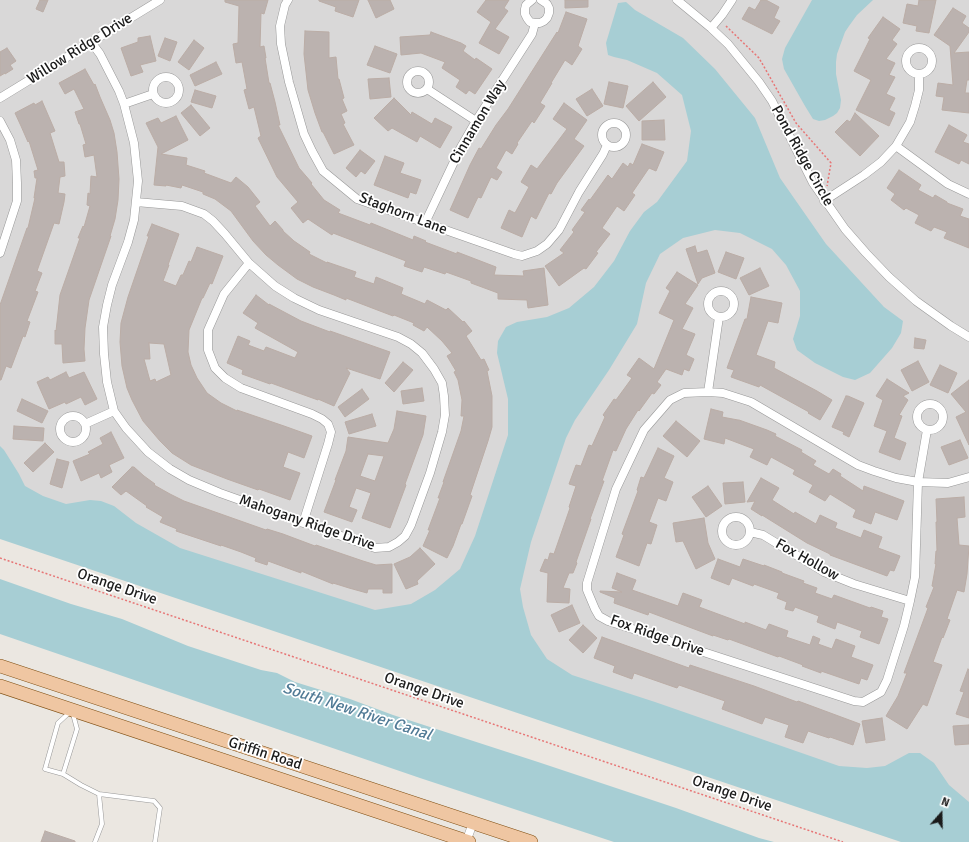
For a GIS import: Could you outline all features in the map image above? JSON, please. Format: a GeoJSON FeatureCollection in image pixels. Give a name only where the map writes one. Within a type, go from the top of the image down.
{"type":"FeatureCollection","features":[{"type":"Feature","properties":{"kind":"main road","name":"Griffin Road"},"geometry":{"type":"LineString","coordinates":[[0,666],[531,842]]}},
{"type":"Feature","properties":{"kind":"main road","name":"Griffin Road"},"geometry":{"type":"LineString","coordinates":[[0,686],[467,842]]}},
{"type":"Feature","properties":{"kind":"main road"},"geometry":{"type":"LineString","coordinates":[[72,710],[78,692]]}},
{"type":"Feature","properties":{"kind":"main road"},"geometry":{"type":"LineString","coordinates":[[236,765],[242,747]]}},
{"type":"Feature","properties":{"kind":"street","name":"Willow Ridge Drive"},"geometry":{"type":"LineString","coordinates":[[0,98],[160,0]]}},
{"type":"Feature","properties":{"kind":"street","name":"Staghorn Lane"},"geometry":{"type":"LineString","coordinates":[[288,0],[285,5],[280,26],[281,44],[289,82],[304,134],[323,171],[357,199],[522,256],[537,251],[547,244],[559,230],[579,192],[604,154],[607,145]]}},
{"type":"Feature","properties":{"kind":"street"},"geometry":{"type":"LineString","coordinates":[[532,0],[526,5],[525,14],[530,22],[535,23]]}},
{"type":"Feature","properties":{"kind":"street","name":"Cinnamon Way"},"geometry":{"type":"LineString","coordinates":[[425,223],[461,147],[476,121],[532,34],[535,23],[540,23],[547,18],[549,8],[547,4],[541,0]]}},
{"type":"Feature","properties":{"kind":"street","name":"Pond Ridge Circle"},"geometry":{"type":"LineString","coordinates":[[676,0],[711,28],[728,44],[759,82],[772,101],[786,127],[813,183],[824,201],[845,229],[889,277],[916,301],[969,337]]}},
{"type":"Feature","properties":{"kind":"street"},"geometry":{"type":"LineString","coordinates":[[711,28],[732,0]]}},
{"type":"Feature","properties":{"kind":"street","name":"Mahogany Ridge Drive"},"geometry":{"type":"LineString","coordinates":[[91,42],[100,54],[124,104],[134,143],[138,181],[134,220],[106,305],[103,327],[106,382],[114,411],[126,428],[148,452],[170,469],[189,480],[220,493],[376,548],[389,547],[398,542],[405,536],[411,525],[430,473],[442,432],[445,415],[442,383],[422,353],[398,337],[319,310],[294,298],[275,286],[249,264],[225,234],[204,214],[182,206],[136,202]]}},
{"type":"Feature","properties":{"kind":"street"},"geometry":{"type":"LineString","coordinates":[[824,201],[864,175],[881,162],[896,146],[910,122],[919,90],[919,74]]}},
{"type":"Feature","properties":{"kind":"street"},"geometry":{"type":"LineString","coordinates":[[427,89],[476,121]]}},
{"type":"Feature","properties":{"kind":"street"},"geometry":{"type":"LineString","coordinates":[[124,104],[153,94]]}},
{"type":"Feature","properties":{"kind":"street"},"geometry":{"type":"LineString","coordinates":[[0,121],[10,140],[16,160],[17,183],[17,201],[0,253]]}},
{"type":"Feature","properties":{"kind":"street"},"geometry":{"type":"LineString","coordinates":[[896,146],[948,184],[969,194]]}},
{"type":"Feature","properties":{"kind":"street"},"geometry":{"type":"LineString","coordinates":[[249,264],[224,294],[221,300],[208,330],[208,350],[215,368],[225,378],[241,388],[322,418],[328,424],[331,432],[328,444],[303,523]]}},
{"type":"Feature","properties":{"kind":"street"},"geometry":{"type":"LineString","coordinates":[[708,392],[719,316]]}},
{"type":"Feature","properties":{"kind":"street","name":"Fox Ridge Drive"},"geometry":{"type":"LineString","coordinates":[[918,482],[915,577],[904,626],[887,680],[881,692],[863,702],[854,702],[608,621],[599,616],[587,590],[587,583],[616,489],[630,457],[644,430],[670,400],[684,394],[708,392],[723,393],[752,402],[858,465],[896,478],[918,482],[948,483],[969,477]]}},
{"type":"Feature","properties":{"kind":"street"},"geometry":{"type":"LineString","coordinates":[[85,424],[114,411]]}},
{"type":"Feature","properties":{"kind":"street"},"geometry":{"type":"LineString","coordinates":[[918,482],[927,430]]}},
{"type":"Feature","properties":{"kind":"street","name":"Fox Hollow"},"geometry":{"type":"LineString","coordinates":[[750,532],[763,535],[824,572],[854,584],[910,601]]}},
{"type":"Feature","properties":{"kind":"street"},"geometry":{"type":"LineString","coordinates":[[467,842],[473,823]]}},
{"type":"Feature","properties":{"kind":"lane"},"geometry":{"type":"LineString","coordinates":[[63,774],[77,729],[72,710],[58,723],[45,769],[63,774],[99,794],[154,801],[160,808],[155,842]]}},
{"type":"Feature","properties":{"kind":"lane"},"geometry":{"type":"LineString","coordinates":[[95,842],[102,824],[99,794]]}},
{"type":"Feature","properties":{"kind":"path"},"geometry":{"type":"LineString","coordinates":[[726,26],[759,58],[796,123],[831,163],[827,186]]}},
{"type":"Feature","properties":{"kind":"path","name":"Orange Drive"},"geometry":{"type":"LineString","coordinates":[[0,558],[842,842]]}},
{"type":"Feature","properties":{"kind":"shaded area"},"geometry":{"type":"Polygon","coordinates":[[[0,0],[969,0],[969,831],[0,496],[0,0]]]}},
{"type":"Feature","properties":{"kind":"water"},"geometry":{"type":"Polygon","coordinates":[[[812,0],[873,0],[857,15],[845,32],[837,54],[836,74],[841,100],[840,108],[833,116],[819,121],[813,119],[805,106],[784,69],[782,59],[785,48],[812,0]]]}},
{"type":"Feature","properties":{"kind":"water"},"geometry":{"type":"Polygon","coordinates":[[[626,2],[635,10],[683,38],[715,69],[755,118],[780,178],[826,244],[884,307],[903,321],[901,333],[892,348],[870,373],[855,380],[843,377],[815,363],[797,350],[793,339],[800,316],[800,291],[786,265],[772,249],[740,233],[715,230],[683,238],[660,254],[646,283],[637,324],[609,370],[575,420],[566,438],[531,542],[520,589],[523,607],[531,635],[547,659],[572,675],[655,702],[839,766],[867,768],[885,766],[909,753],[920,753],[934,763],[949,785],[969,802],[969,842],[901,842],[0,539],[0,446],[19,474],[25,486],[43,496],[66,504],[90,500],[101,501],[114,506],[136,523],[180,548],[375,610],[411,604],[435,590],[460,569],[475,536],[508,435],[508,399],[497,353],[498,341],[506,327],[517,322],[547,317],[569,308],[594,287],[614,261],[630,231],[644,212],[657,202],[687,161],[691,131],[682,95],[657,73],[627,60],[608,55],[606,43],[618,3],[626,2]]]}},
{"type":"Feature","properties":{"kind":"water","name":"South New River Canal"},"geometry":{"type":"Polygon","coordinates":[[[0,579],[71,604],[122,619],[188,646],[261,670],[277,673],[295,682],[350,699],[393,715],[676,808],[774,842],[614,842],[420,778],[0,634],[0,579]]]}},
{"type":"Feature","properties":{"kind":"building"},"geometry":{"type":"Polygon","coordinates":[[[40,0],[48,0],[43,12],[36,9],[40,0]]]}},
{"type":"Feature","properties":{"kind":"building"},"geometry":{"type":"Polygon","coordinates":[[[225,0],[268,0],[264,14],[261,13],[260,47],[264,46],[269,83],[280,125],[278,125],[299,168],[324,200],[340,210],[338,213],[370,225],[371,223],[413,240],[414,236],[426,241],[425,242],[496,267],[494,275],[524,276],[523,271],[544,268],[548,305],[528,308],[527,300],[498,299],[498,293],[471,283],[471,281],[446,272],[445,274],[424,267],[422,272],[404,266],[406,261],[333,233],[332,235],[308,219],[303,223],[291,208],[298,202],[277,177],[258,138],[261,136],[254,107],[249,109],[244,90],[247,89],[242,62],[236,63],[233,44],[238,43],[239,6],[225,2],[225,0]]]}},
{"type":"Feature","properties":{"kind":"building"},"geometry":{"type":"Polygon","coordinates":[[[319,0],[359,0],[353,17],[335,11],[336,7],[319,0]]]}},
{"type":"Feature","properties":{"kind":"building"},"geometry":{"type":"Polygon","coordinates":[[[368,0],[390,0],[394,9],[376,18],[368,0]]]}},
{"type":"Feature","properties":{"kind":"building"},"geometry":{"type":"Polygon","coordinates":[[[486,0],[509,0],[504,8],[508,11],[495,29],[509,37],[499,54],[479,43],[491,22],[477,12],[486,0]]]}},
{"type":"Feature","properties":{"kind":"building"},"geometry":{"type":"Polygon","coordinates":[[[565,0],[588,0],[588,7],[565,8],[565,0]]]}},
{"type":"Feature","properties":{"kind":"building"},"geometry":{"type":"Polygon","coordinates":[[[761,0],[766,0],[779,7],[774,18],[780,21],[772,34],[742,19],[749,7],[755,10],[761,0]]]}},
{"type":"Feature","properties":{"kind":"building"},"geometry":{"type":"Polygon","coordinates":[[[919,0],[936,0],[929,33],[916,31],[917,26],[903,23],[907,4],[918,6],[919,0]]]}},
{"type":"Feature","properties":{"kind":"building"},"geometry":{"type":"Polygon","coordinates":[[[953,8],[966,16],[962,23],[969,28],[969,32],[954,53],[969,52],[969,80],[967,80],[965,93],[969,93],[969,113],[942,110],[944,97],[936,96],[938,83],[953,85],[950,46],[934,35],[953,8]]]}},
{"type":"Feature","properties":{"kind":"building"},"geometry":{"type":"Polygon","coordinates":[[[566,12],[587,19],[578,46],[582,49],[572,65],[565,60],[540,103],[545,106],[534,123],[532,121],[517,143],[518,144],[512,154],[506,150],[496,168],[502,172],[497,180],[491,177],[481,198],[478,197],[468,218],[450,210],[479,148],[481,149],[557,32],[558,33],[566,12]]]}},
{"type":"Feature","properties":{"kind":"building"},"geometry":{"type":"Polygon","coordinates":[[[883,17],[900,29],[892,40],[897,44],[886,59],[895,63],[889,75],[895,77],[886,94],[895,98],[889,110],[895,113],[889,126],[856,110],[871,80],[854,71],[870,39],[868,38],[883,17]]]}},
{"type":"Feature","properties":{"kind":"building"},"geometry":{"type":"Polygon","coordinates":[[[305,31],[329,32],[329,58],[336,57],[338,79],[344,98],[342,99],[347,111],[341,114],[345,123],[343,124],[354,145],[334,154],[322,132],[308,90],[304,54],[305,31]]]}},
{"type":"Feature","properties":{"kind":"building"},"geometry":{"type":"Polygon","coordinates":[[[431,32],[466,46],[463,51],[475,60],[476,58],[492,69],[475,94],[469,90],[466,94],[456,87],[460,80],[442,68],[445,62],[421,53],[401,55],[400,37],[430,35],[431,32]]]}},
{"type":"Feature","properties":{"kind":"building"},"geometry":{"type":"Polygon","coordinates":[[[150,36],[156,61],[140,65],[143,72],[131,76],[121,48],[138,42],[138,38],[150,36]]]}},
{"type":"Feature","properties":{"kind":"building"},"geometry":{"type":"Polygon","coordinates":[[[165,38],[177,42],[170,61],[158,56],[165,38]]]}},
{"type":"Feature","properties":{"kind":"building"},"geometry":{"type":"Polygon","coordinates":[[[194,40],[204,48],[189,70],[178,62],[194,40]]]}},
{"type":"Feature","properties":{"kind":"building"},"geometry":{"type":"Polygon","coordinates":[[[375,46],[397,54],[390,73],[367,65],[375,46]]]}},
{"type":"Feature","properties":{"kind":"building"},"geometry":{"type":"Polygon","coordinates":[[[7,48],[16,61],[10,65],[13,69],[0,76],[0,52],[7,48]]]}},
{"type":"Feature","properties":{"kind":"building"},"geometry":{"type":"Polygon","coordinates":[[[216,62],[222,74],[195,86],[190,75],[216,62]]]}},
{"type":"Feature","properties":{"kind":"building"},"geometry":{"type":"Polygon","coordinates":[[[85,69],[94,85],[95,84],[114,133],[119,179],[118,200],[111,236],[89,300],[85,328],[85,361],[63,363],[62,344],[55,344],[55,330],[56,331],[60,295],[90,206],[87,205],[88,193],[90,194],[91,176],[97,177],[94,155],[85,157],[83,145],[86,144],[75,112],[84,109],[74,89],[65,94],[59,83],[85,69]]]}},
{"type":"Feature","properties":{"kind":"building"},"geometry":{"type":"Polygon","coordinates":[[[389,78],[391,97],[370,99],[368,79],[389,78]]]}},
{"type":"Feature","properties":{"kind":"building"},"geometry":{"type":"Polygon","coordinates":[[[609,82],[628,86],[623,108],[604,104],[609,82]]]}},
{"type":"Feature","properties":{"kind":"building"},"geometry":{"type":"Polygon","coordinates":[[[653,82],[666,97],[639,121],[626,106],[653,82]]]}},
{"type":"Feature","properties":{"kind":"building"},"geometry":{"type":"Polygon","coordinates":[[[592,89],[603,106],[587,116],[576,99],[592,89]]]}},
{"type":"Feature","properties":{"kind":"building"},"geometry":{"type":"Polygon","coordinates":[[[195,90],[216,96],[212,108],[191,102],[195,90]]]}},
{"type":"Feature","properties":{"kind":"building"},"geometry":{"type":"Polygon","coordinates":[[[394,98],[411,115],[412,112],[432,124],[435,118],[452,127],[440,148],[420,136],[417,142],[392,128],[388,131],[374,118],[394,98]]]}},
{"type":"Feature","properties":{"kind":"building"},"geometry":{"type":"Polygon","coordinates":[[[42,101],[55,131],[50,133],[59,162],[64,162],[65,176],[60,177],[58,193],[65,194],[64,202],[59,224],[54,223],[37,271],[42,273],[35,291],[38,292],[27,321],[30,322],[25,337],[23,336],[11,368],[6,366],[0,380],[0,305],[28,228],[35,198],[37,178],[35,178],[34,171],[38,170],[29,141],[28,142],[15,113],[34,103],[35,105],[42,101]]]}},
{"type":"Feature","properties":{"kind":"building"},"geometry":{"type":"Polygon","coordinates":[[[564,103],[587,120],[574,139],[584,146],[557,183],[551,194],[549,193],[536,219],[531,216],[522,237],[501,228],[509,210],[515,213],[529,187],[521,182],[531,165],[537,169],[567,129],[553,119],[564,103]]]}},
{"type":"Feature","properties":{"kind":"building"},"geometry":{"type":"Polygon","coordinates":[[[191,105],[210,128],[200,136],[181,113],[191,105]]]}},
{"type":"Feature","properties":{"kind":"building"},"geometry":{"type":"Polygon","coordinates":[[[855,113],[879,136],[860,156],[835,132],[847,120],[850,122],[855,113]]]}},
{"type":"Feature","properties":{"kind":"building"},"geometry":{"type":"Polygon","coordinates":[[[176,116],[188,140],[161,154],[187,158],[186,165],[205,171],[204,173],[231,183],[236,177],[248,187],[260,202],[255,206],[270,226],[275,221],[294,241],[310,252],[309,254],[327,263],[356,272],[354,277],[374,284],[376,277],[403,288],[401,294],[425,304],[427,300],[446,310],[448,308],[463,322],[464,321],[472,331],[466,336],[481,360],[484,359],[489,370],[487,371],[492,396],[492,427],[470,495],[472,496],[447,558],[423,546],[430,530],[428,530],[440,498],[438,498],[461,431],[464,416],[461,416],[462,400],[458,380],[454,372],[456,371],[447,356],[452,353],[427,327],[424,331],[413,325],[414,323],[346,298],[346,300],[297,279],[266,255],[253,241],[231,211],[215,199],[203,194],[203,192],[182,185],[181,188],[166,185],[154,185],[158,147],[146,123],[158,118],[161,123],[176,116]]]}},
{"type":"Feature","properties":{"kind":"building"},"geometry":{"type":"Polygon","coordinates":[[[664,120],[665,140],[642,140],[642,121],[664,120]]]}},
{"type":"Feature","properties":{"kind":"building"},"geometry":{"type":"Polygon","coordinates":[[[949,125],[967,135],[963,142],[969,144],[969,164],[961,160],[959,164],[935,152],[949,125]]]}},
{"type":"Feature","properties":{"kind":"building"},"geometry":{"type":"Polygon","coordinates":[[[642,144],[664,152],[656,171],[649,168],[632,193],[635,195],[624,211],[617,206],[602,228],[610,234],[596,252],[598,253],[586,269],[584,268],[559,286],[545,266],[564,253],[560,250],[574,232],[572,230],[585,212],[581,210],[608,175],[612,179],[623,163],[628,167],[630,163],[633,165],[642,144]]]}},
{"type":"Feature","properties":{"kind":"building"},"geometry":{"type":"Polygon","coordinates":[[[360,150],[375,161],[365,174],[361,171],[356,177],[346,168],[360,150]]]}},
{"type":"Feature","properties":{"kind":"building"},"geometry":{"type":"Polygon","coordinates":[[[385,156],[404,163],[400,173],[421,180],[416,194],[410,192],[408,198],[374,185],[385,156]]]}},
{"type":"Feature","properties":{"kind":"building"},"geometry":{"type":"Polygon","coordinates":[[[899,170],[921,185],[918,190],[933,198],[935,195],[947,203],[963,209],[960,216],[969,219],[969,248],[944,238],[947,232],[934,227],[931,231],[915,223],[919,215],[906,208],[904,210],[891,200],[895,194],[887,188],[899,170]]]}},
{"type":"Feature","properties":{"kind":"building"},"geometry":{"type":"Polygon","coordinates":[[[152,224],[179,234],[163,281],[176,286],[189,261],[191,262],[197,247],[223,256],[212,284],[210,283],[202,298],[189,330],[188,352],[191,365],[197,378],[207,393],[221,403],[237,411],[312,436],[304,458],[288,452],[283,467],[300,473],[290,500],[259,489],[258,490],[191,465],[172,453],[143,421],[127,388],[122,366],[120,342],[121,323],[128,297],[149,236],[147,236],[152,224]],[[149,343],[150,359],[144,359],[150,381],[155,379],[156,382],[171,375],[164,344],[149,343]]]}},
{"type":"Feature","properties":{"kind":"building"},"geometry":{"type":"Polygon","coordinates":[[[695,246],[697,253],[707,250],[715,273],[702,278],[698,284],[686,249],[695,246]]]}},
{"type":"Feature","properties":{"kind":"building"},"geometry":{"type":"Polygon","coordinates":[[[726,252],[744,258],[736,279],[718,272],[726,252]]]}},
{"type":"Feature","properties":{"kind":"building"},"geometry":{"type":"Polygon","coordinates":[[[760,268],[769,286],[749,295],[740,278],[760,268]]]}},
{"type":"Feature","properties":{"kind":"building"},"geometry":{"type":"Polygon","coordinates":[[[677,272],[698,285],[685,304],[693,308],[682,329],[695,334],[686,355],[694,359],[689,371],[684,369],[682,375],[666,369],[657,382],[661,385],[654,394],[652,393],[639,411],[638,410],[626,429],[616,451],[613,450],[576,562],[577,563],[573,573],[569,573],[563,588],[570,589],[569,603],[547,602],[548,573],[540,571],[545,559],[548,560],[550,553],[554,554],[570,508],[569,507],[576,486],[569,484],[576,465],[581,466],[589,445],[592,446],[605,417],[603,415],[614,399],[616,400],[632,378],[627,375],[639,358],[654,369],[674,320],[659,313],[670,291],[666,288],[677,272]]]}},
{"type":"Feature","properties":{"kind":"building"},"geometry":{"type":"Polygon","coordinates":[[[256,295],[269,305],[301,321],[390,352],[380,379],[346,368],[350,373],[334,406],[318,399],[242,374],[243,370],[227,363],[238,336],[250,341],[248,345],[264,351],[266,347],[295,358],[298,352],[255,328],[258,323],[243,313],[256,295]]]}},
{"type":"Feature","properties":{"kind":"building"},"geometry":{"type":"Polygon","coordinates":[[[751,297],[782,303],[778,323],[768,321],[756,355],[775,362],[774,368],[832,400],[820,420],[808,413],[809,412],[760,385],[759,387],[731,377],[734,370],[727,368],[745,319],[747,319],[751,297]]]}},
{"type":"Feature","properties":{"kind":"building"},"geometry":{"type":"Polygon","coordinates":[[[915,338],[926,340],[924,349],[914,348],[915,338]]]}},
{"type":"Feature","properties":{"kind":"building"},"geometry":{"type":"Polygon","coordinates":[[[918,361],[929,382],[912,391],[901,370],[918,361]]]}},
{"type":"Feature","properties":{"kind":"building"},"geometry":{"type":"Polygon","coordinates":[[[403,362],[413,370],[394,392],[385,383],[403,362]]]}},
{"type":"Feature","properties":{"kind":"building"},"geometry":{"type":"Polygon","coordinates":[[[940,365],[957,373],[948,393],[930,385],[940,365]]]}},
{"type":"Feature","properties":{"kind":"building"},"geometry":{"type":"Polygon","coordinates":[[[66,372],[69,378],[84,372],[97,399],[85,405],[81,397],[66,404],[65,402],[49,409],[37,382],[48,377],[50,380],[66,372]]]}},
{"type":"Feature","properties":{"kind":"building"},"geometry":{"type":"Polygon","coordinates":[[[887,379],[909,393],[903,396],[908,400],[899,415],[902,416],[894,438],[906,443],[900,460],[879,452],[887,431],[874,426],[883,400],[876,396],[887,379]]]}},
{"type":"Feature","properties":{"kind":"building"},"geometry":{"type":"Polygon","coordinates":[[[969,380],[969,445],[956,417],[966,412],[951,394],[969,380]]]}},
{"type":"Feature","properties":{"kind":"building"},"geometry":{"type":"Polygon","coordinates":[[[422,388],[424,401],[403,404],[401,391],[422,388]]]}},
{"type":"Feature","properties":{"kind":"building"},"geometry":{"type":"Polygon","coordinates":[[[362,389],[369,399],[345,417],[338,407],[362,389]]]}},
{"type":"Feature","properties":{"kind":"building"},"geometry":{"type":"Polygon","coordinates":[[[846,396],[864,403],[849,437],[843,434],[844,432],[832,427],[846,396]]]}},
{"type":"Feature","properties":{"kind":"building"},"geometry":{"type":"Polygon","coordinates":[[[22,399],[48,411],[42,423],[17,411],[22,399]]]}},
{"type":"Feature","properties":{"kind":"building"},"geometry":{"type":"Polygon","coordinates":[[[711,409],[723,412],[722,417],[739,420],[776,434],[775,436],[802,450],[801,452],[816,461],[813,465],[829,474],[833,469],[841,474],[840,476],[863,491],[864,486],[904,501],[897,520],[875,512],[871,524],[853,517],[856,510],[830,494],[825,501],[809,492],[813,485],[793,474],[795,470],[771,457],[767,465],[750,457],[754,449],[725,438],[724,444],[704,439],[711,409]]]}},
{"type":"Feature","properties":{"kind":"building"},"geometry":{"type":"Polygon","coordinates":[[[397,411],[426,416],[423,435],[390,528],[362,518],[371,493],[356,488],[349,507],[357,510],[352,522],[324,512],[346,451],[348,437],[388,443],[394,429],[397,411]],[[368,454],[360,476],[375,481],[384,456],[368,454]]]}},
{"type":"Feature","properties":{"kind":"building"},"geometry":{"type":"Polygon","coordinates":[[[372,414],[376,426],[349,434],[345,422],[372,414]]]}},
{"type":"Feature","properties":{"kind":"building"},"geometry":{"type":"Polygon","coordinates":[[[676,421],[700,441],[687,457],[663,436],[676,421]]]}},
{"type":"Feature","properties":{"kind":"building"},"geometry":{"type":"Polygon","coordinates":[[[14,426],[44,428],[43,441],[13,439],[14,426]]]}},
{"type":"Feature","properties":{"kind":"building"},"geometry":{"type":"Polygon","coordinates":[[[111,432],[124,458],[109,465],[112,472],[101,478],[99,473],[81,481],[73,461],[90,454],[88,452],[103,444],[100,438],[111,432]]]}},
{"type":"Feature","properties":{"kind":"building"},"geometry":{"type":"Polygon","coordinates":[[[960,440],[968,458],[949,465],[941,447],[960,440]]]}},
{"type":"Feature","properties":{"kind":"building"},"geometry":{"type":"Polygon","coordinates":[[[45,443],[54,452],[33,472],[24,463],[45,443]]]}},
{"type":"Feature","properties":{"kind":"building"},"geometry":{"type":"Polygon","coordinates":[[[658,448],[674,456],[664,478],[673,482],[666,501],[658,498],[649,522],[657,525],[651,544],[647,543],[639,566],[616,557],[624,535],[622,534],[638,491],[641,477],[644,478],[658,448]]]}},
{"type":"Feature","properties":{"kind":"building"},"geometry":{"type":"Polygon","coordinates":[[[57,459],[69,462],[62,488],[50,484],[57,459]]]}},
{"type":"Feature","properties":{"kind":"building"},"geometry":{"type":"Polygon","coordinates":[[[132,467],[155,484],[154,485],[184,501],[266,530],[267,529],[283,534],[315,546],[316,545],[376,565],[392,564],[392,593],[383,593],[383,589],[368,589],[367,593],[333,584],[301,571],[301,573],[268,561],[267,565],[255,561],[256,558],[241,552],[176,531],[177,529],[160,522],[163,517],[146,507],[147,506],[126,491],[121,495],[112,487],[132,467]]]}},
{"type":"Feature","properties":{"kind":"building"},"geometry":{"type":"Polygon","coordinates":[[[761,478],[779,488],[772,500],[794,514],[795,512],[816,524],[820,515],[837,523],[835,528],[861,538],[864,530],[882,537],[878,548],[900,556],[894,571],[890,570],[887,576],[830,555],[807,543],[751,509],[755,501],[747,502],[761,478]]]}},
{"type":"Feature","properties":{"kind":"building"},"geometry":{"type":"Polygon","coordinates":[[[743,482],[745,502],[725,504],[723,483],[743,482]]]}},
{"type":"Feature","properties":{"kind":"building"},"geometry":{"type":"Polygon","coordinates":[[[708,486],[722,506],[706,517],[692,497],[708,486]]]}},
{"type":"Feature","properties":{"kind":"building"},"geometry":{"type":"Polygon","coordinates":[[[964,497],[965,517],[957,518],[959,545],[969,546],[964,592],[957,590],[947,619],[950,620],[933,662],[942,665],[927,706],[923,704],[907,729],[886,716],[898,696],[907,673],[904,673],[928,608],[926,607],[934,587],[932,586],[937,551],[936,499],[964,497]]]}},
{"type":"Feature","properties":{"kind":"building"},"geometry":{"type":"Polygon","coordinates":[[[704,518],[708,543],[715,559],[696,569],[683,541],[676,542],[673,523],[704,518]]]}},
{"type":"Feature","properties":{"kind":"building"},"geometry":{"type":"Polygon","coordinates":[[[420,548],[435,564],[417,581],[418,584],[406,589],[394,564],[410,557],[420,548]]]}},
{"type":"Feature","properties":{"kind":"building"},"geometry":{"type":"Polygon","coordinates":[[[718,559],[740,567],[743,559],[764,565],[804,581],[803,583],[817,588],[815,593],[832,599],[834,595],[883,611],[881,617],[888,619],[879,644],[860,637],[862,631],[837,622],[835,629],[817,622],[819,616],[795,607],[793,611],[785,609],[787,602],[777,598],[779,593],[754,584],[753,586],[732,578],[729,585],[711,578],[718,559]]]}},
{"type":"Feature","properties":{"kind":"building"},"geometry":{"type":"Polygon","coordinates":[[[617,573],[636,580],[632,590],[678,606],[683,593],[702,600],[699,607],[766,630],[769,624],[788,631],[786,637],[810,645],[813,636],[820,639],[818,644],[832,649],[836,639],[855,646],[851,657],[873,665],[867,680],[861,678],[859,684],[821,671],[821,673],[779,656],[778,657],[729,639],[713,636],[649,612],[648,615],[614,603],[615,598],[600,591],[622,592],[612,588],[617,573]]]}},
{"type":"Feature","properties":{"kind":"building"},"geometry":{"type":"Polygon","coordinates":[[[572,605],[580,623],[559,632],[551,615],[572,605]]]}},
{"type":"Feature","properties":{"kind":"building"},"geometry":{"type":"Polygon","coordinates":[[[583,625],[597,638],[583,653],[569,640],[583,625]]]}},
{"type":"Feature","properties":{"kind":"building"},"geometry":{"type":"Polygon","coordinates":[[[602,637],[689,668],[690,665],[754,686],[860,724],[853,745],[808,731],[803,743],[785,737],[789,725],[765,717],[762,724],[722,709],[725,701],[679,685],[677,688],[634,673],[632,679],[613,672],[615,666],[594,658],[602,637]]]}},
{"type":"Feature","properties":{"kind":"building"},"geometry":{"type":"Polygon","coordinates":[[[968,669],[969,718],[956,714],[964,692],[960,691],[968,669]]]}},
{"type":"Feature","properties":{"kind":"building"},"geometry":{"type":"Polygon","coordinates":[[[882,718],[885,740],[866,743],[862,721],[882,718]]]}},
{"type":"Feature","properties":{"kind":"building"},"geometry":{"type":"Polygon","coordinates":[[[969,725],[969,744],[955,745],[953,726],[969,725]]]}},
{"type":"Feature","properties":{"kind":"building"},"geometry":{"type":"Polygon","coordinates":[[[45,831],[75,841],[75,842],[41,842],[45,831]]]}}]}
